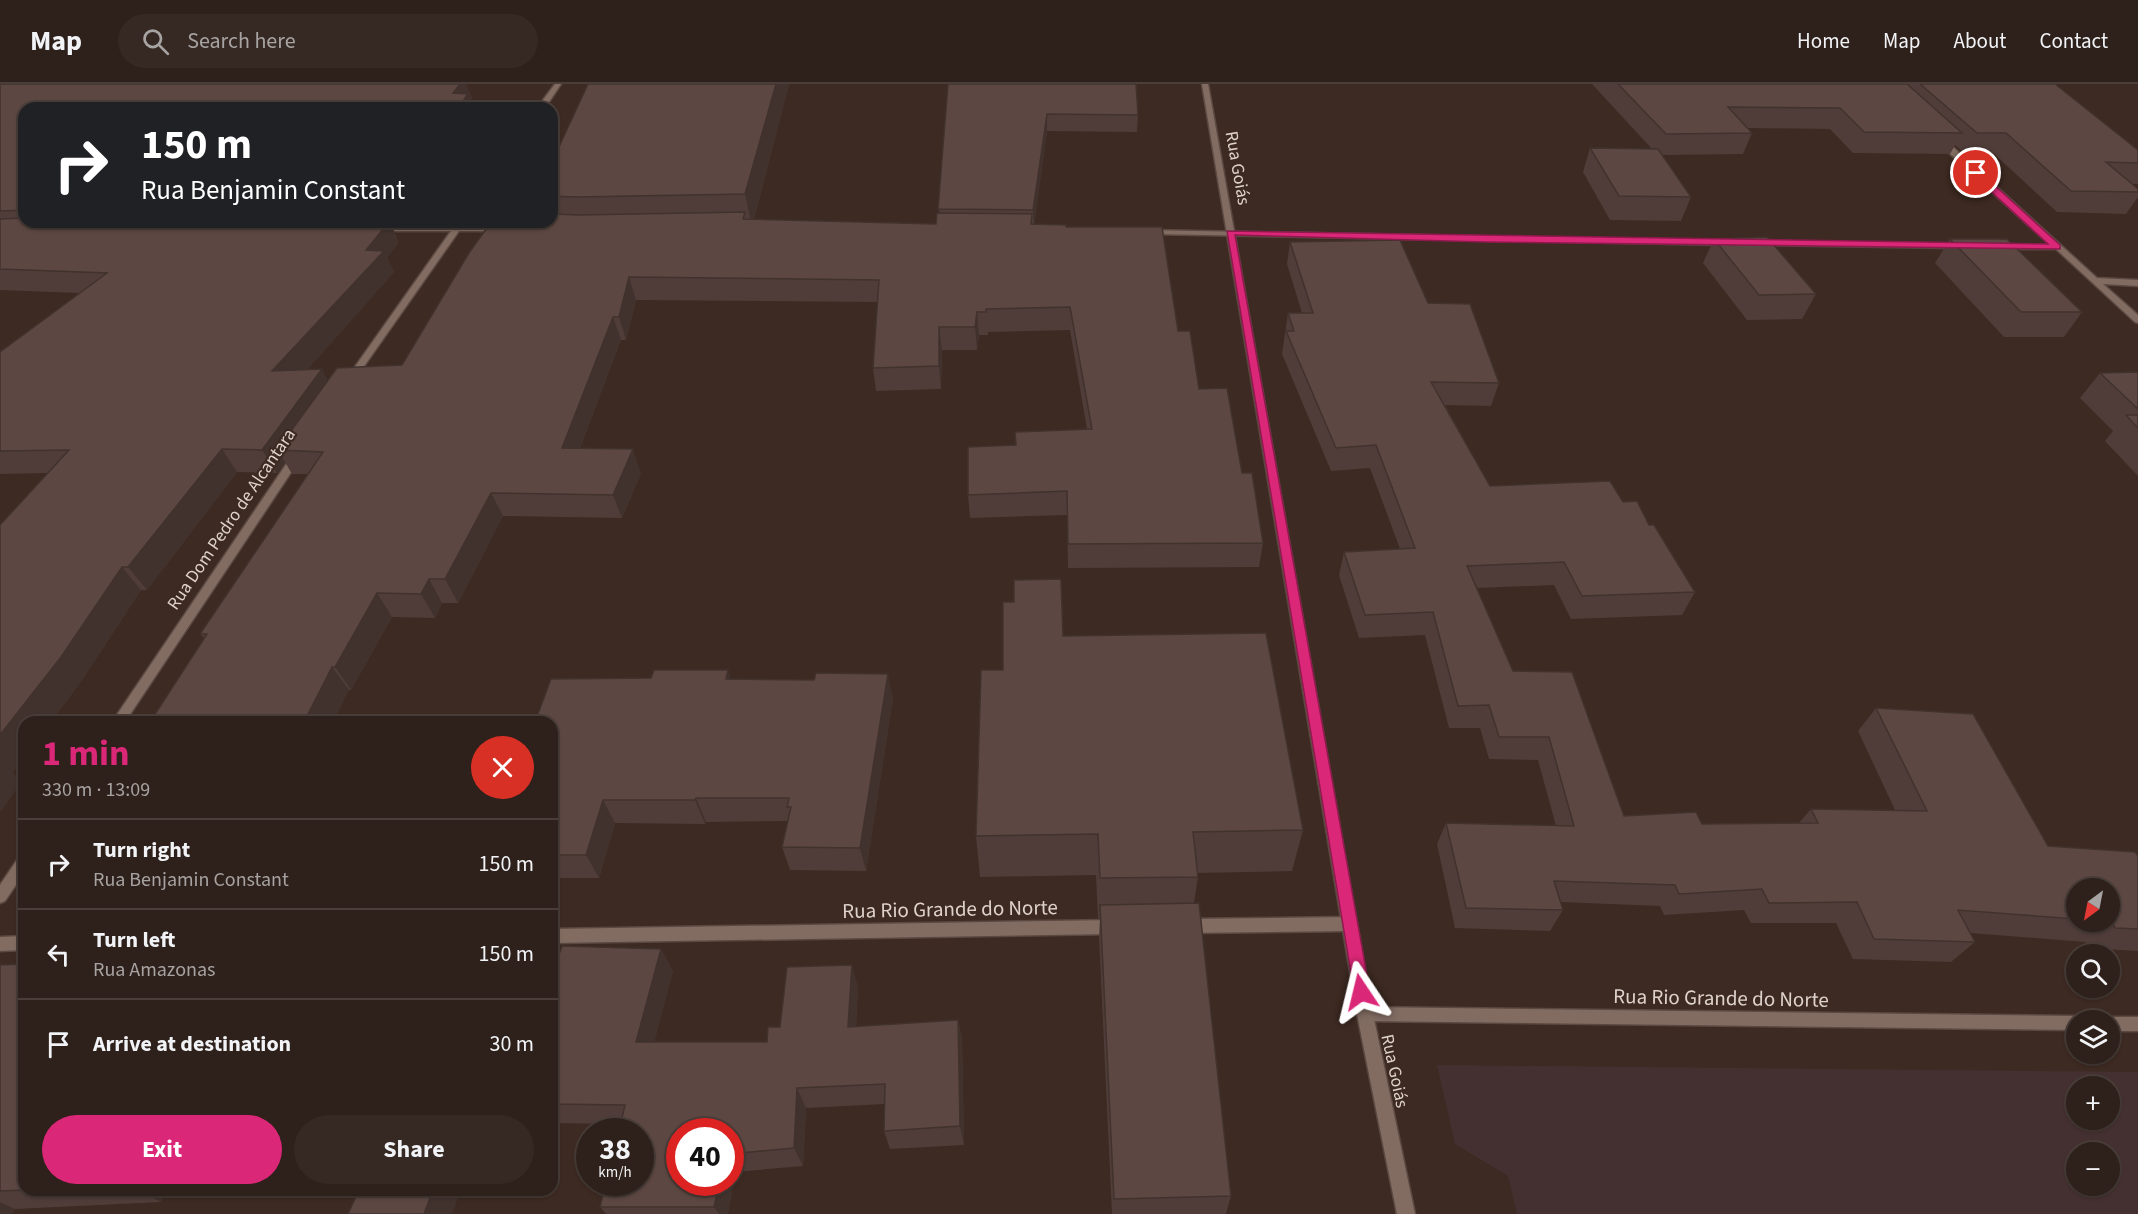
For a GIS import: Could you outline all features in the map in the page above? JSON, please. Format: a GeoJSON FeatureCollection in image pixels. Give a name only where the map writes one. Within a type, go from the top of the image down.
{"type":"FeatureCollection","features":[{"type":"Feature","properties":{"kind":"street"},"geometry":{"type":"LineString","coordinates":[[545,102],[558,84]]}},
{"type":"Feature","properties":{"kind":"street","name":"Rua Goiás"},"geometry":{"type":"LineString","coordinates":[[1205,84],[1365,1014],[1406,1214]]}},
{"type":"Feature","properties":{"kind":"street"},"geometry":{"type":"LineString","coordinates":[[1930,131],[2138,320]]}},
{"type":"Feature","properties":{"kind":"street"},"geometry":{"type":"LineString","coordinates":[[363,229],[387,228]]}},
{"type":"Feature","properties":{"kind":"street"},"geometry":{"type":"LineString","coordinates":[[343,390],[458,228]]}},
{"type":"Feature","properties":{"kind":"street"},"geometry":{"type":"LineString","coordinates":[[494,228],[516,230]]}},
{"type":"Feature","properties":{"kind":"street"},"geometry":{"type":"LineString","coordinates":[[1135,232],[1740,243]]}},
{"type":"Feature","properties":{"kind":"street"},"geometry":{"type":"LineString","coordinates":[[1751,243],[1974,246]]}},
{"type":"Feature","properties":{"kind":"street"},"geometry":{"type":"LineString","coordinates":[[1986,246],[2057,247]]}},
{"type":"Feature","properties":{"kind":"street"},"geometry":{"type":"LineString","coordinates":[[2096,281],[2138,283]]}},
{"type":"Feature","properties":{"kind":"street","name":"Rua Dom Pedro de Alcantara"},"geometry":{"type":"LineString","coordinates":[[122,716],[303,446]]}},
{"type":"Feature","properties":{"kind":"street"},"geometry":{"type":"LineString","coordinates":[[0,897],[18,870]]}},
{"type":"Feature","properties":{"kind":"street"},"geometry":{"type":"LineString","coordinates":[[1171,926],[1349,924]]}},
{"type":"Feature","properties":{"kind":"street","name":"Rua Rio Grande do Norte"},"geometry":{"type":"LineString","coordinates":[[558,936],[1123,927]]}},
{"type":"Feature","properties":{"kind":"street"},"geometry":{"type":"LineString","coordinates":[[0,944],[18,943]]}},
{"type":"Feature","properties":{"kind":"street","name":"Rua Rio Grande do Norte"},"geometry":{"type":"LineString","coordinates":[[1365,1014],[2066,1023]]}},
{"type":"Feature","properties":{"kind":"street"},"geometry":{"type":"LineString","coordinates":[[2120,1024],[2138,1024]]}},
{"type":"Feature","properties":{"kind":"shaded area"},"geometry":{"type":"Polygon","coordinates":[[[1437,1065],[2138,1072],[2138,1214],[1517,1214],[1508,1176],[1455,1144],[1437,1065]]]}},
{"type":"Feature","properties":{"kind":"building"},"geometry":{"type":"Polygon","coordinates":[[[0,84],[460,84],[453,93],[468,94],[462,102],[18,102],[18,210],[0,211],[0,84]]]}},
{"type":"Feature","properties":{"kind":"building"},"geometry":{"type":"Polygon","coordinates":[[[588,84],[776,84],[745,194],[558,196],[558,149],[588,84]]]}},
{"type":"Feature","properties":{"kind":"building"},"geometry":{"type":"Polygon","coordinates":[[[948,84],[1136,84],[1138,115],[1047,114],[1033,210],[938,209],[948,84]]]}},
{"type":"Feature","properties":{"kind":"building"},"geometry":{"type":"Polygon","coordinates":[[[1618,84],[1907,84],[1962,133],[1864,132],[1840,108],[1728,107],[1752,133],[1666,134],[1618,84]]]}},
{"type":"Feature","properties":{"kind":"building"},"geometry":{"type":"Polygon","coordinates":[[[1920,84],[2055,84],[2138,150],[2138,163],[2106,162],[2138,189],[2138,192],[2071,191],[2006,133],[1977,133],[1920,84]]]}},
{"type":"Feature","properties":{"kind":"building"},"geometry":{"type":"Polygon","coordinates":[[[1590,148],[1658,149],[1691,197],[1619,196],[1590,148]]]}},
{"type":"Feature","properties":{"kind":"building"},"geometry":{"type":"Polygon","coordinates":[[[745,212],[743,219],[936,224],[937,213],[1032,214],[1031,224],[1066,225],[1066,227],[1162,227],[1178,331],[1190,331],[1199,389],[1227,388],[1242,473],[1252,473],[1263,543],[1068,544],[1067,491],[968,495],[968,447],[1016,445],[1015,432],[1092,429],[1070,307],[986,309],[986,312],[977,312],[975,327],[939,327],[939,366],[873,368],[879,280],[629,277],[619,317],[613,317],[562,448],[633,449],[613,495],[491,493],[445,579],[429,579],[421,594],[377,593],[335,667],[332,667],[307,716],[154,716],[207,634],[200,634],[323,452],[277,450],[337,368],[402,365],[469,253],[487,228],[558,228],[558,214],[745,212]]]}},
{"type":"Feature","properties":{"kind":"building"},"geometry":{"type":"Polygon","coordinates":[[[18,218],[18,228],[384,228],[366,250],[384,251],[272,371],[322,369],[262,450],[222,449],[128,567],[122,567],[61,657],[0,735],[0,525],[69,450],[0,451],[0,352],[107,273],[0,269],[0,219],[18,218]]]}},
{"type":"Feature","properties":{"kind":"building"},"geometry":{"type":"Polygon","coordinates":[[[1767,237],[1816,294],[1759,295],[1714,239],[1767,237]]]}},
{"type":"Feature","properties":{"kind":"building"},"geometry":{"type":"Polygon","coordinates":[[[1950,239],[2007,239],[2082,312],[2021,312],[1950,239]]]}},
{"type":"Feature","properties":{"kind":"building"},"geometry":{"type":"Polygon","coordinates":[[[1400,240],[1428,303],[1470,304],[1499,383],[1431,382],[1490,486],[1610,481],[1623,502],[1637,501],[1649,525],[1654,525],[1695,592],[1582,596],[1564,562],[1467,566],[1513,671],[1572,672],[1624,816],[1696,812],[1702,824],[1818,823],[1811,809],[1927,811],[1876,708],[1973,714],[2048,846],[2135,852],[2138,856],[2138,929],[2120,928],[2120,878],[2066,878],[2066,918],[1958,910],[1975,942],[1874,939],[1857,902],[1769,903],[1762,889],[1679,894],[1675,885],[1554,881],[1563,910],[1466,908],[1446,823],[1574,826],[1549,737],[1499,737],[1489,705],[1458,706],[1433,612],[1365,615],[1344,552],[1415,548],[1376,445],[1336,448],[1286,331],[1294,331],[1288,313],[1313,313],[1290,242],[1400,240]]]}},
{"type":"Feature","properties":{"kind":"building"},"geometry":{"type":"Polygon","coordinates":[[[2138,372],[2138,409],[2100,373],[2138,372]]]}},
{"type":"Feature","properties":{"kind":"building"},"geometry":{"type":"Polygon","coordinates":[[[2126,415],[2138,415],[2138,428],[2126,415]]]}},
{"type":"Feature","properties":{"kind":"building"},"geometry":{"type":"Polygon","coordinates":[[[1061,579],[1063,636],[1266,633],[1303,830],[1193,832],[1198,877],[1100,878],[1098,834],[976,836],[981,670],[1003,670],[1003,602],[1014,602],[1014,580],[1061,579]]]}},
{"type":"Feature","properties":{"kind":"building"},"geometry":{"type":"Polygon","coordinates":[[[654,670],[728,670],[726,679],[814,680],[816,673],[888,674],[860,848],[782,847],[791,807],[787,807],[789,798],[603,800],[586,855],[558,855],[558,716],[537,716],[551,679],[651,678],[654,670]]]}},
{"type":"Feature","properties":{"kind":"building"},"geometry":{"type":"Polygon","coordinates":[[[1199,903],[1231,1196],[1114,1199],[1100,905],[1199,903]]]}},
{"type":"Feature","properties":{"kind":"building"},"geometry":{"type":"Polygon","coordinates":[[[562,946],[661,949],[636,1042],[767,1042],[768,1027],[780,1027],[787,967],[852,965],[848,1027],[958,1020],[960,1126],[884,1131],[885,1084],[797,1088],[794,1148],[744,1153],[744,1118],[666,1118],[666,1196],[716,1196],[714,1207],[600,1207],[603,1196],[654,1196],[654,1118],[622,1118],[625,1105],[558,1104],[558,952],[562,946]]]}},
{"type":"Feature","properties":{"kind":"building"},"geometry":{"type":"Polygon","coordinates":[[[18,964],[18,1190],[0,1191],[0,965],[18,964]]]}},
{"type":"Feature","properties":{"kind":"building"},"geometry":{"type":"Polygon","coordinates":[[[356,1196],[431,1196],[424,1214],[348,1214],[356,1196]]]}},
{"type":"Feature","properties":{"kind":"route"},"geometry":{"type":"LineString","coordinates":[[1361,992],[1230,232],[1485,239],[2057,247],[1976,173]]}}]}
